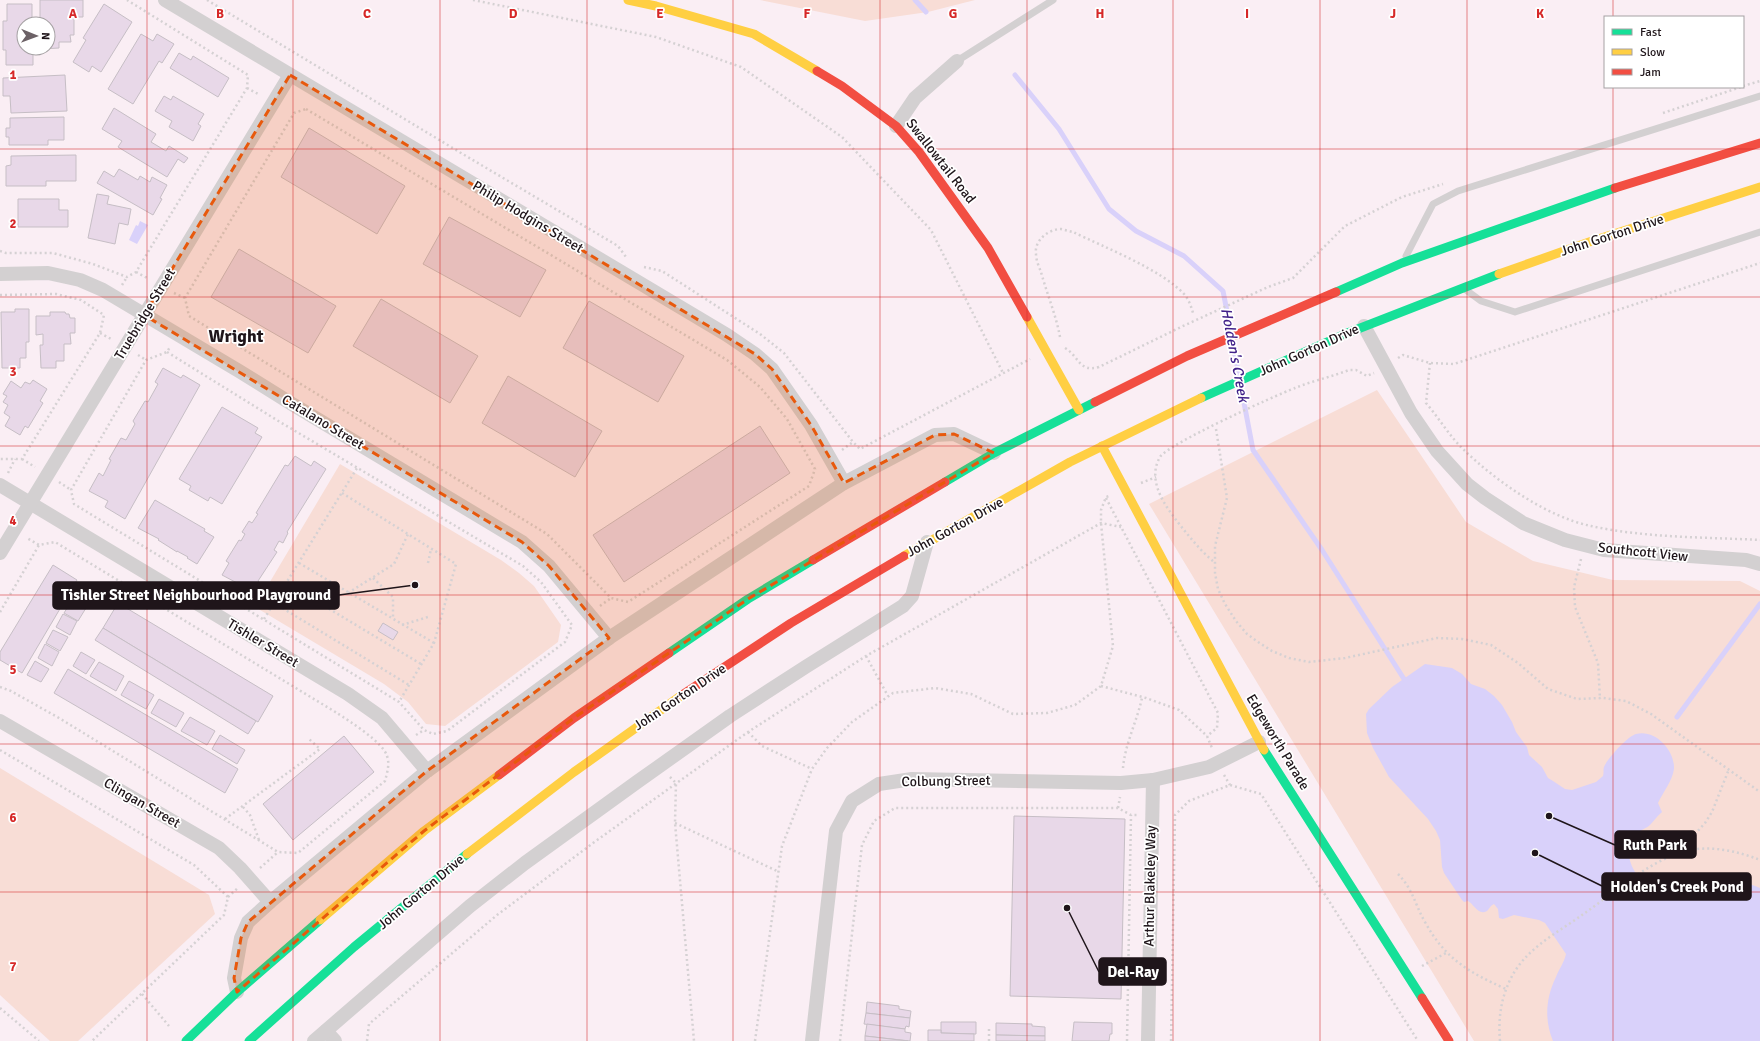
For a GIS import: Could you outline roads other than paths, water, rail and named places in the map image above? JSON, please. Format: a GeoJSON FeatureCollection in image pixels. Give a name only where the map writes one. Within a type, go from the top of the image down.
{"type":"FeatureCollection","features":[{"type":"Feature","properties":{"kind":"main road","name":"Swallowtail Road"},"geometry":{"type":"LineString","coordinates":[[628,0],[656,6],[754,34],[842,86],[896,126],[919,152],[988,248],[1079,410]]}},
{"type":"Feature","properties":{"kind":"main road"},"geometry":{"type":"LineString","coordinates":[[186,1041],[237,992],[424,831],[574,718],[748,599],[994,453],[1186,356],[1402,263],[1604,191],[1760,143]]}},
{"type":"Feature","properties":{"kind":"main road","name":"John Gorton Drive"},"geometry":{"type":"LineString","coordinates":[[249,1041],[387,919],[470,851],[588,761],[690,689],[779,631],[927,542],[1102,446],[1195,401],[1364,326],[1463,287],[1586,243],[1760,187]]}},
{"type":"Feature","properties":{"kind":"main road","name":"Edgeworth Parade"},"geometry":{"type":"LineString","coordinates":[[1102,446],[1259,742],[1449,1041]]}},
{"type":"Feature","properties":{"kind":"street","name":"Philip Hodgins Street"},"geometry":{"type":"LineString","coordinates":[[165,0],[727,335],[755,354],[772,369],[811,425],[844,483]]}},
{"type":"Feature","properties":{"kind":"street"},"geometry":{"type":"LineString","coordinates":[[896,126],[915,98],[957,61]]}},
{"type":"Feature","properties":{"kind":"street","name":"Truebridge Street"},"geometry":{"type":"LineString","coordinates":[[0,553],[290,75]]}},
{"type":"Feature","properties":{"kind":"street","name":"Catalano Street"},"geometry":{"type":"LineString","coordinates":[[0,274],[48,274],[80,280],[103,290],[239,371],[522,542],[550,566],[609,638]]}},
{"type":"Feature","properties":{"kind":"street","name":"Southcott View"},"geometry":{"type":"LineString","coordinates":[[1364,326],[1412,413],[1436,451],[1467,484],[1485,498],[1523,523],[1564,540],[1604,550],[1637,554],[1746,560],[1760,564]]}},
{"type":"Feature","properties":{"kind":"street"},"geometry":{"type":"LineString","coordinates":[[237,992],[234,978],[241,938],[248,922],[427,771],[609,638],[844,483],[936,434],[954,434],[994,453]]}},
{"type":"Feature","properties":{"kind":"street","name":"Tishler Street"},"geometry":{"type":"LineString","coordinates":[[0,485],[348,694],[382,718],[427,771]]}},
{"type":"Feature","properties":{"kind":"street"},"geometry":{"type":"LineString","coordinates":[[314,1041],[470,906],[531,859],[730,716],[903,606],[912,596],[927,542]]}},
{"type":"Feature","properties":{"kind":"street","name":"Clingan Street"},"geometry":{"type":"LineString","coordinates":[[0,721],[219,848],[240,868],[270,902]]}},
{"type":"Feature","properties":{"kind":"street","name":"Colbung Street"},"geometry":{"type":"LineString","coordinates":[[812,1041],[836,832],[852,801],[878,784],[912,779],[1121,783],[1153,780],[1209,767],[1259,742]]}},
{"type":"Feature","properties":{"kind":"street","name":"Arthur Blakeley Way"},"geometry":{"type":"LineString","coordinates":[[1148,1041],[1153,780]]}},
{"type":"Feature","properties":{"kind":"street"},"geometry":{"type":"LineString","coordinates":[[326,1031],[336,1041]]}},
{"type":"Feature","properties":{"kind":"lane"},"geometry":{"type":"LineString","coordinates":[[957,61],[1053,0]]}},
{"type":"Feature","properties":{"kind":"lane"},"geometry":{"type":"LineString","coordinates":[[1402,263],[1433,204],[1458,191],[1760,96]]}},
{"type":"Feature","properties":{"kind":"lane"},"geometry":{"type":"LineString","coordinates":[[1463,287],[1481,300],[1515,312],[1760,232]]}},
{"type":"Feature","properties":{"kind":"waterway","name":"Holden's Creek"},"geometry":{"type":"LineString","coordinates":[[915,0],[926,12]]}},
{"type":"Feature","properties":{"kind":"waterway","name":"Holden's Creek"},"geometry":{"type":"LineString","coordinates":[[1015,75],[1059,129],[1109,209],[1136,231],[1184,256],[1223,291],[1231,332]]}},
{"type":"Feature","properties":{"kind":"waterway","name":"Holden's Creek"},"geometry":{"type":"LineString","coordinates":[[1232,341],[1239,375]]}},
{"type":"Feature","properties":{"kind":"waterway","name":"Holden's Creek"},"geometry":{"type":"LineString","coordinates":[[1241,387],[1253,450],[1322,550],[1404,679]]}},
{"type":"Feature","properties":{"kind":"waterway"},"geometry":{"type":"LineString","coordinates":[[1677,717],[1760,604]]}},
{"type":"Feature","properties":{"kind":"place","name":"Tishler Street Neighbourhood Playground"},"geometry":{"type":"Point","coordinates":[415,585]}},
{"type":"Feature","properties":{"kind":"place","name":"Ruth Park"},"geometry":{"type":"Point","coordinates":[1549,816]}},
{"type":"Feature","properties":{"kind":"place","name":"Holden's Creek Pond"},"geometry":{"type":"Point","coordinates":[1535,853]}},
{"type":"Feature","properties":{"kind":"place","name":"Del-Ray"},"geometry":{"type":"Point","coordinates":[1067,908]}},
{"type":"Feature","properties":{"kind":"district","name":"Wright"},"geometry":{"type":"Point","coordinates":[236,336]}}]}
